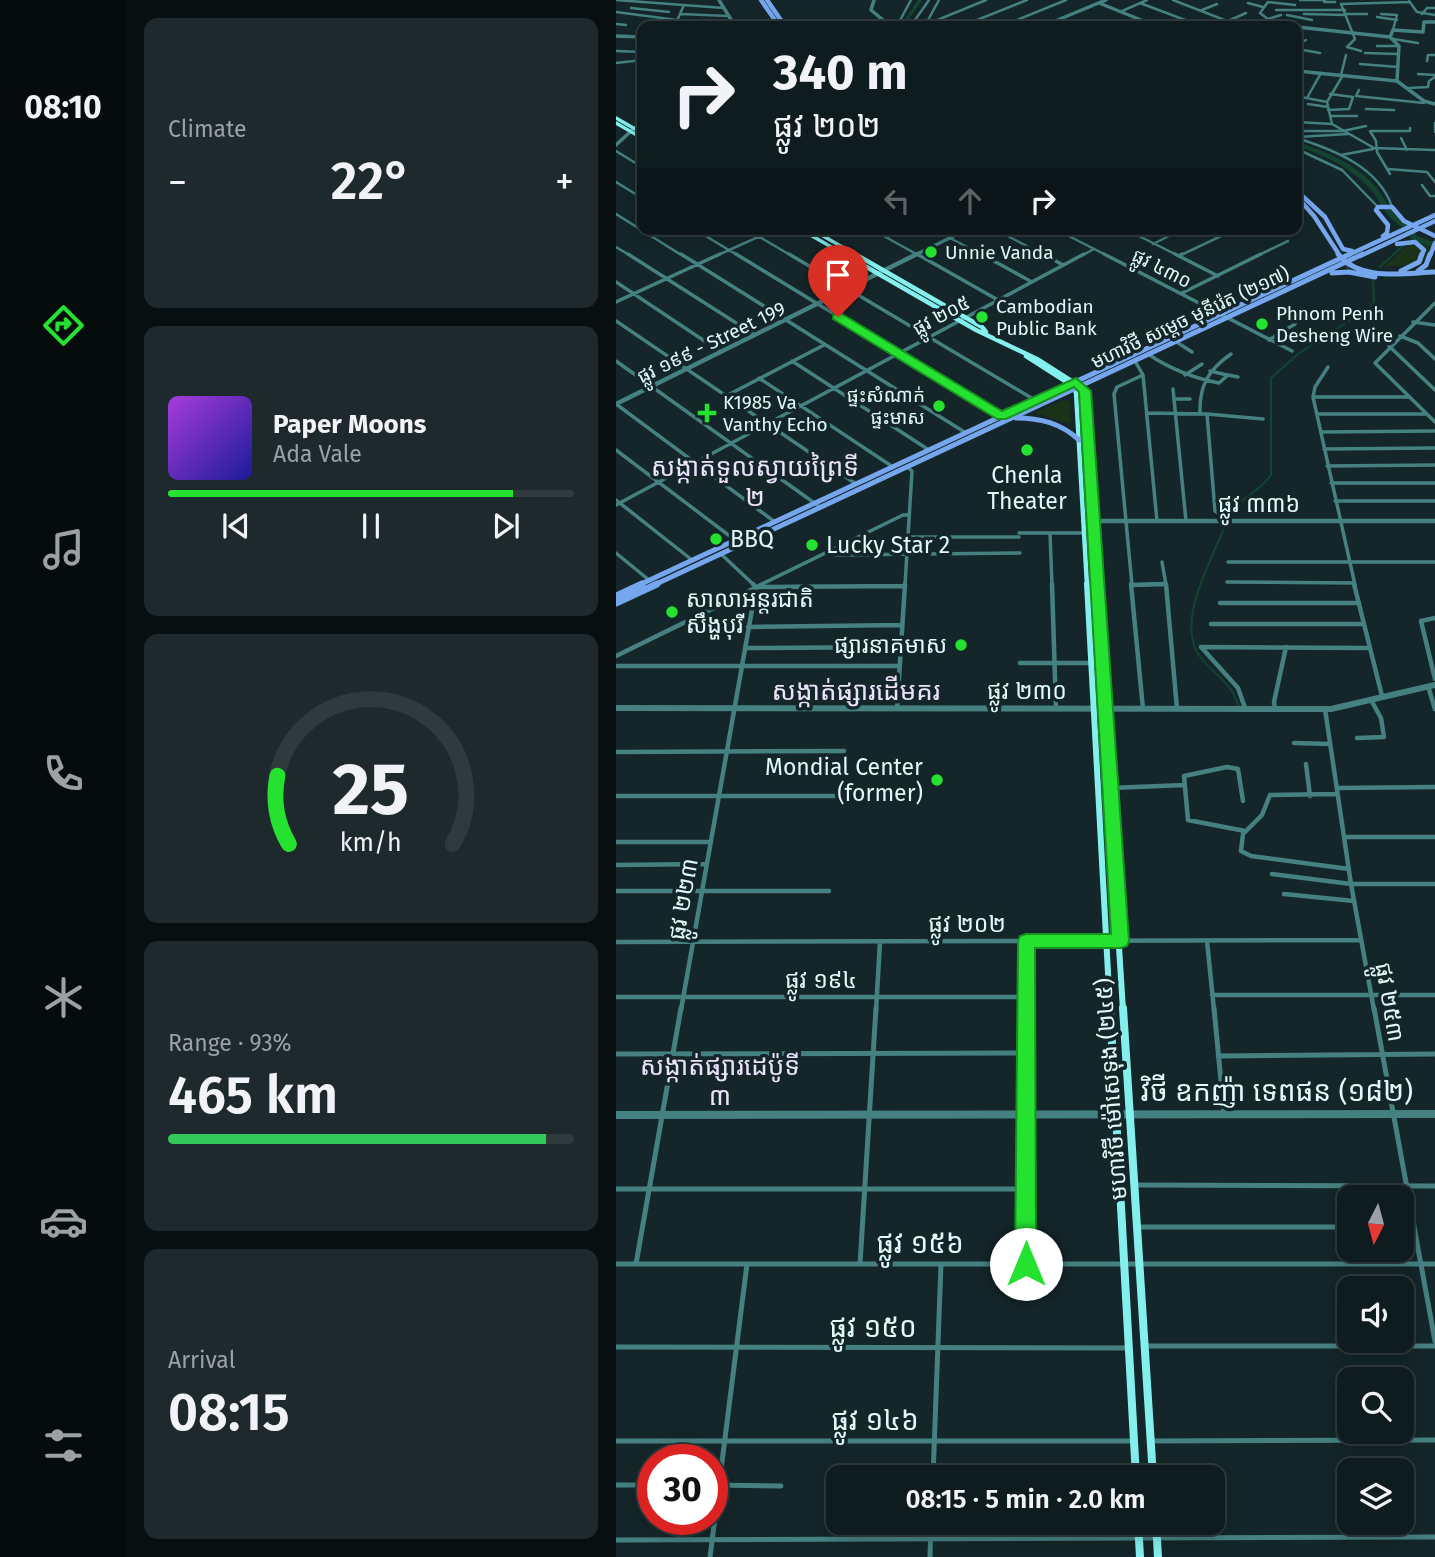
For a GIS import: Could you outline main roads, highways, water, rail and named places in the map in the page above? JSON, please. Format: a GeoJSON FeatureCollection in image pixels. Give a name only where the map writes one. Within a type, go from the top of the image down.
{"type":"FeatureCollection","features":[{"type":"Feature","properties":{"kind":"main road"},"geometry":{"type":"LineString","coordinates":[[761,0],[776,21]]}},
{"type":"Feature","properties":{"kind":"main road"},"geometry":{"type":"LineString","coordinates":[[767,0],[782,21]]}},
{"type":"Feature","properties":{"kind":"main road"},"geometry":{"type":"LineString","coordinates":[[616,118],[637,134]]}},
{"type":"Feature","properties":{"kind":"main road"},"geometry":{"type":"LineString","coordinates":[[616,123],[637,131]]}},
{"type":"Feature","properties":{"kind":"main road"},"geometry":{"type":"LineString","coordinates":[[1302,202],[1318,218],[1340,251],[1353,261],[1372,268],[1405,274],[1435,272]]}},
{"type":"Feature","properties":{"kind":"main road"},"geometry":{"type":"LineString","coordinates":[[1302,202],[1325,216],[1343,249],[1359,253]]}},
{"type":"Feature","properties":{"kind":"main road"},"geometry":{"type":"LineString","coordinates":[[1302,202],[1319,225],[1331,253],[1331,259],[1323,266]]}},
{"type":"Feature","properties":{"kind":"main road"},"geometry":{"type":"LineString","coordinates":[[1374,243],[1389,229],[1376,210],[1378,207],[1392,207],[1404,221],[1435,236]]}},
{"type":"Feature","properties":{"kind":"main road","name":"មហាវិថី សម្តេច មុនីរ៉េត (២១៧)"},"geometry":{"type":"LineString","coordinates":[[818,505],[929,450],[1007,418],[1035,400],[1148,354],[1323,266],[1395,239],[1435,215]]}},
{"type":"Feature","properties":{"kind":"main road","name":"មហាវិថី សម្តេច មុនីរ៉េត (២១៧)"},"geometry":{"type":"LineString","coordinates":[[1425,223],[1435,221]]}},
{"type":"Feature","properties":{"kind":"main road"},"geometry":{"type":"LineString","coordinates":[[810,235],[1075,385]]}},
{"type":"Feature","properties":{"kind":"main road"},"geometry":{"type":"LineString","coordinates":[[821,235],[982,327],[988,334]]}},
{"type":"Feature","properties":{"kind":"main road"},"geometry":{"type":"LineString","coordinates":[[1351,256],[1395,239],[1415,242],[1424,250],[1419,262],[1405,274]]}},
{"type":"Feature","properties":{"kind":"main road","name":"មហាវិថី សម្តេច មុនីរ៉េត (២១៧)"},"geometry":{"type":"LineString","coordinates":[[616,603],[721,554],[777,524],[907,467],[1075,385],[1304,281],[1374,243],[1395,239]]}},
{"type":"Feature","properties":{"kind":"main road"},"geometry":{"type":"LineString","coordinates":[[1304,281],[1340,271],[1390,279],[1424,268],[1434,249]]}},
{"type":"Feature","properties":{"kind":"main road"},"geometry":{"type":"LineString","coordinates":[[1350,267],[1379,276],[1435,272]]}},
{"type":"Feature","properties":{"kind":"main road","name":"មហាវិថី ម៉ៅសេទុង (២៤៥)"},"geometry":{"type":"LineString","coordinates":[[1075,385],[1135,1465]]}},
{"type":"Feature","properties":{"kind":"main road","name":"មហាវិថី ម៉ៅសេទុង (២៤៥)"},"geometry":{"type":"LineString","coordinates":[[1075,385],[1085,391],[1152,1465]]}},
{"type":"Feature","properties":{"kind":"main road"},"geometry":{"type":"LineString","coordinates":[[1007,418],[1050,421],[1067,429],[1079,440]]}},
{"type":"Feature","properties":{"kind":"main road","name":"មហាវិថី សម្តេច មុនីរ៉េត (២១៧)"},"geometry":{"type":"LineString","coordinates":[[616,596],[734,540],[777,524]]}},
{"type":"Feature","properties":{"kind":"main road"},"geometry":{"type":"LineString","coordinates":[[1139,1535],[1140,1557]]}},
{"type":"Feature","properties":{"kind":"main road"},"geometry":{"type":"LineString","coordinates":[[1157,1535],[1158,1557]]}},
{"type":"Feature","properties":{"kind":"waterway"},"geometry":{"type":"LineString","coordinates":[[907,21],[920,0]]}},
{"type":"Feature","properties":{"kind":"waterway"},"geometry":{"type":"LineString","coordinates":[[1302,146],[1332,158],[1357,173],[1371,185],[1389,212],[1411,230],[1414,237],[1435,246]]}},
{"type":"Feature","properties":{"kind":"waterway"},"geometry":{"type":"LineString","coordinates":[[1380,267],[1405,244]]}},
{"type":"Feature","properties":{"kind":"waterway"},"geometry":{"type":"LineString","coordinates":[[1227,518],[1236,506],[1271,475],[1271,378],[1298,354],[1369,308],[1374,302],[1373,279]]}},
{"type":"Feature","properties":{"kind":"waterway"},"geometry":{"type":"LineString","coordinates":[[1226,523],[1198,591],[1191,627],[1194,644],[1201,658],[1227,685],[1238,705]]}},
{"type":"Feature","properties":{"kind":"tunnel"},"geometry":{"type":"LineString","coordinates":[[1350,267],[1344,261],[1351,256]]}},
{"type":"Feature","properties":{"kind":"place","name":"Unnie Vanda"},"geometry":{"type":"Point","coordinates":[931,252]}},
{"type":"Feature","properties":{"kind":"place","name":"Cambodian Public Bank"},"geometry":{"type":"Point","coordinates":[982,317]}},
{"type":"Feature","properties":{"kind":"place","name":"Phnom Penh Desheng Wire"},"geometry":{"type":"Point","coordinates":[1262,324]}},
{"type":"Feature","properties":{"kind":"place","name":"ផ្ទះសំណាក់ ផ្ទះមាស"},"geometry":{"type":"Point","coordinates":[939,406]}},
{"type":"Feature","properties":{"kind":"place","name":"K1985 Va Vanthy Echo"},"geometry":{"type":"Point","coordinates":[707,413]}},
{"type":"Feature","properties":{"kind":"place","name":"Chenla Theater"},"geometry":{"type":"Point","coordinates":[1027,450]}},
{"type":"Feature","properties":{"kind":"place","name":"BBQ"},"geometry":{"type":"Point","coordinates":[716,539]}},
{"type":"Feature","properties":{"kind":"place","name":"Lucky Star 2"},"geometry":{"type":"Point","coordinates":[812,545]}},
{"type":"Feature","properties":{"kind":"place","name":"សាលាអន្តរជាតិ សឹង្ហបុរី"},"geometry":{"type":"Point","coordinates":[672,612]}},
{"type":"Feature","properties":{"kind":"place","name":"ផ្សារនាគមាស"},"geometry":{"type":"Point","coordinates":[961,645]}},
{"type":"Feature","properties":{"kind":"place","name":"Mondial Center (former)"},"geometry":{"type":"Point","coordinates":[937,780]}},
{"type":"Feature","properties":{"kind":"district","name":"សង្កាត់ទួលស្វាយព្រៃទី ២"},"geometry":{"type":"Point","coordinates":[755,482]}},
{"type":"Feature","properties":{"kind":"district","name":"សង្កាត់ផ្សារដើមគរ"},"geometry":{"type":"Point","coordinates":[856,691]}},
{"type":"Feature","properties":{"kind":"district","name":"សង្កាត់ផ្សារដេប៉ូទី ៣"},"geometry":{"type":"Point","coordinates":[720,1081]}}]}
